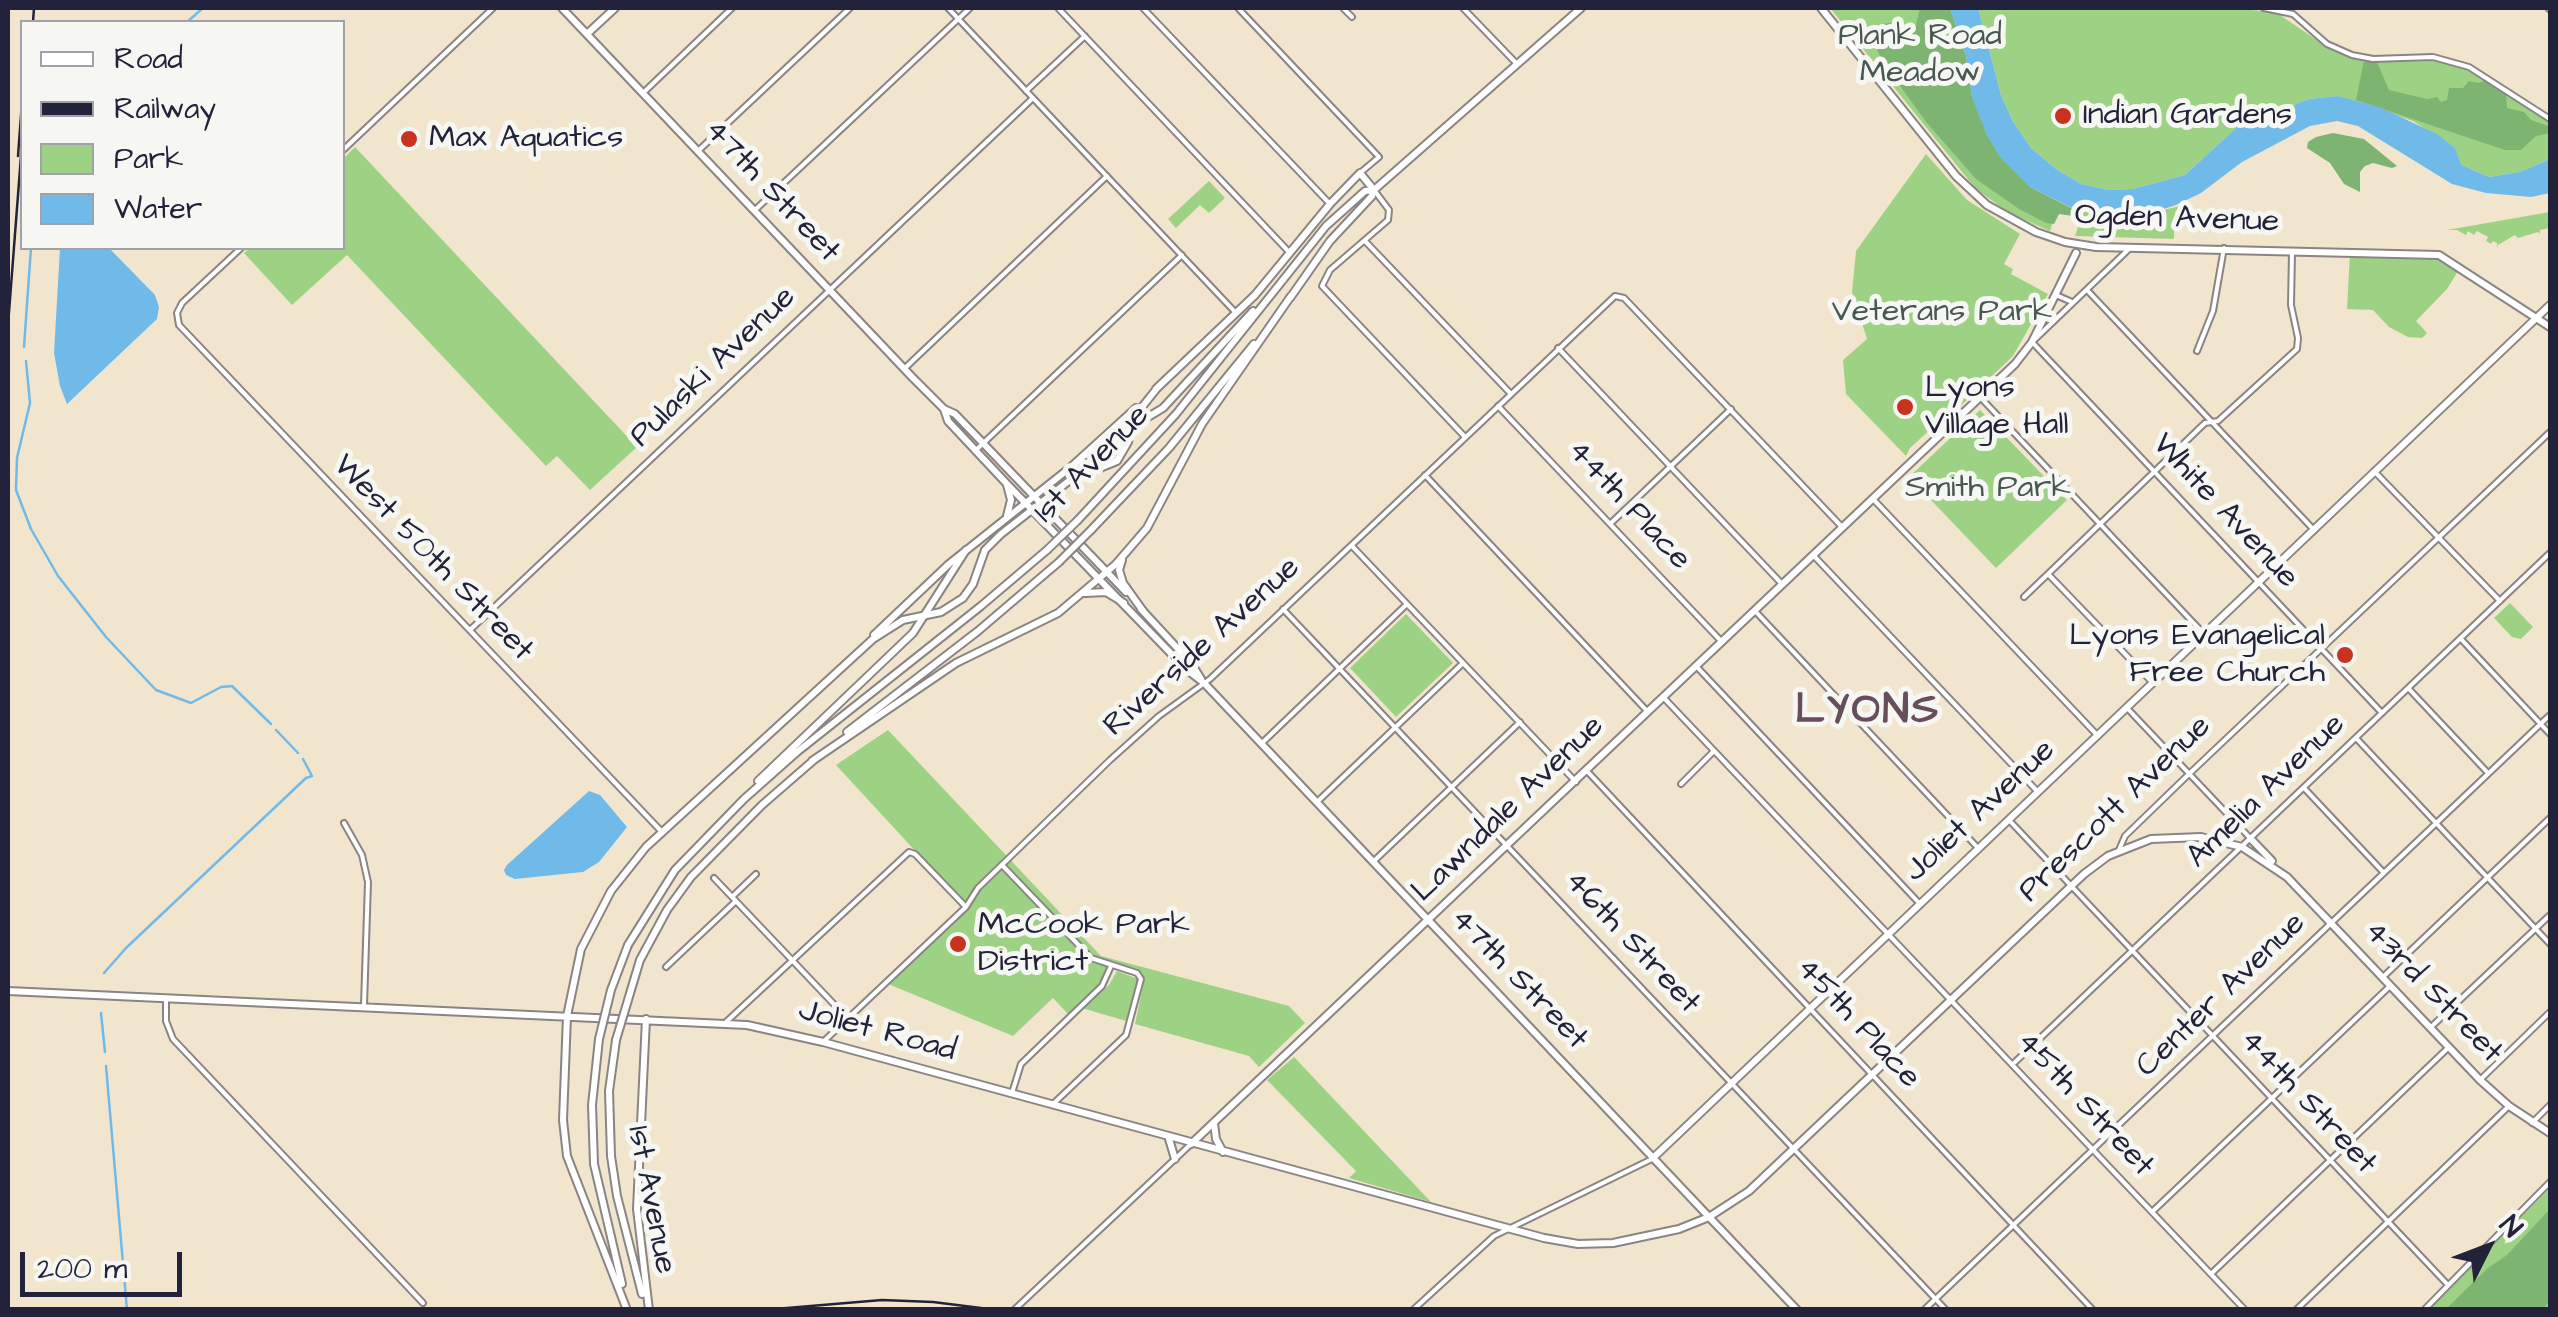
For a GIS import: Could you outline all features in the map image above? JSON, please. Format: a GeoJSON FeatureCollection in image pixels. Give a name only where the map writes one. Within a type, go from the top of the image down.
{"type":"FeatureCollection","features":[{"type":"Feature","properties":{"kind":"main road","name":"47th Street"},"geometry":{"type":"LineString","coordinates":[[562,8],[944,410],[948,420],[1006,484],[1204,683],[1797,1310]]}},
{"type":"Feature","properties":{"kind":"main road"},"geometry":{"type":"LineString","coordinates":[[587,34],[615,8]]}},
{"type":"Feature","properties":{"kind":"main road","name":"1st Avenue"},"geometry":{"type":"LineString","coordinates":[[618,1277],[597,1185],[592,1147],[592,1082],[611,990],[628,945],[666,882],[722,820],[797,752],[1047,550],[1176,414],[1338,214],[1365,192],[1374,190],[1581,8]]}},
{"type":"Feature","properties":{"kind":"main road","name":"Ogden Avenue"},"geometry":{"type":"LineString","coordinates":[[1821,8],[1971,192],[2016,224],[2077,249],[2224,248],[2439,255],[2550,327]]}},
{"type":"Feature","properties":{"kind":"main road"},"geometry":{"type":"LineString","coordinates":[[628,1310],[618,1277],[572,1172],[564,1137],[567,1016],[577,963],[592,926],[627,869],[966,550],[1085,455],[1158,388],[1236,313],[1360,174],[1374,190]]}},
{"type":"Feature","properties":{"kind":"main road","name":"1st Avenue"},"geometry":{"type":"LineString","coordinates":[[648,1310],[617,1196],[610,1156],[609,1091],[616,1040],[640,960],[667,910],[738,829],[812,761],[978,631],[1091,530],[1187,428],[1340,228],[1374,190]]}},
{"type":"Feature","properties":{"kind":"main road","name":"Lawndale Avenue"},"geometry":{"type":"LineString","coordinates":[[1191,1144],[1981,398],[2032,342],[2077,249]]}},
{"type":"Feature","properties":{"kind":"main road"},"geometry":{"type":"LineString","coordinates":[[1085,455],[1171,401],[1288,273]]}},
{"type":"Feature","properties":{"kind":"main road"},"geometry":{"type":"LineString","coordinates":[[812,761],[956,664],[1043,623],[1108,572],[1147,528],[1202,424],[1291,296]]}},
{"type":"Feature","properties":{"kind":"main road","name":"Joliet Avenue"},"geometry":{"type":"LineString","coordinates":[[1654,1158],[2550,305]]}},
{"type":"Feature","properties":{"kind":"main road"},"geometry":{"type":"LineString","coordinates":[[850,658],[893,626],[941,612],[963,598],[985,550],[1000,534],[1070,480],[1117,461],[1126,449],[1138,411],[1158,388]]}},
{"type":"Feature","properties":{"kind":"main road","name":"47th Street"},"geometry":{"type":"LineString","coordinates":[[944,410],[955,414],[1108,572],[1191,663],[1204,683]]}},
{"type":"Feature","properties":{"kind":"main road"},"geometry":{"type":"LineString","coordinates":[[1006,484],[1011,500],[1006,518]]}},
{"type":"Feature","properties":{"kind":"main road"},"geometry":{"type":"LineString","coordinates":[[722,820],[768,770],[902,644],[926,615],[948,573],[966,550]]}},
{"type":"Feature","properties":{"kind":"main road"},"geometry":{"type":"LineString","coordinates":[[1123,557],[1119,570],[1123,583],[1144,611]]}},
{"type":"Feature","properties":{"kind":"main road"},"geometry":{"type":"LineString","coordinates":[[1080,596],[1099,591],[1124,604]]}},
{"type":"Feature","properties":{"kind":"main road"},"geometry":{"type":"LineString","coordinates":[[2119,850],[2151,839],[2201,836],[2242,847],[2287,877]]}},
{"type":"Feature","properties":{"kind":"main road"},"geometry":{"type":"LineString","coordinates":[[2251,839],[2287,877]]}},
{"type":"Feature","properties":{"kind":"main road","name":"Prescott Avenue"},"geometry":{"type":"LineString","coordinates":[[1710,1217],[1750,1191],[1796,1150],[2071,887],[2119,850]]}},
{"type":"Feature","properties":{"kind":"main road","name":"43rd Street"},"geometry":{"type":"LineString","coordinates":[[2287,877],[2480,1080],[2508,1106],[2550,1134]]}},
{"type":"Feature","properties":{"kind":"main road","name":"Joliet Road"},"geometry":{"type":"LineString","coordinates":[[8,990],[767,1028],[1507,1229],[1578,1244],[1613,1243],[1678,1229],[1710,1217]]}},
{"type":"Feature","properties":{"kind":"main road"},"geometry":{"type":"LineString","coordinates":[[641,1277],[637,1188],[646,1019]]}},
{"type":"Feature","properties":{"kind":"main road"},"geometry":{"type":"LineString","coordinates":[[1214,1123],[1223,1153]]}},
{"type":"Feature","properties":{"kind":"main road"},"geometry":{"type":"LineString","coordinates":[[1169,1138],[1175,1159]]}},
{"type":"Feature","properties":{"kind":"street"},"geometry":{"type":"LineString","coordinates":[[345,148],[493,8]]}},
{"type":"Feature","properties":{"kind":"street"},"geometry":{"type":"LineString","coordinates":[[643,93],[732,8]]}},
{"type":"Feature","properties":{"kind":"street"},"geometry":{"type":"LineString","coordinates":[[698,151],[850,8]]}},
{"type":"Feature","properties":{"kind":"street"},"geometry":{"type":"LineString","coordinates":[[948,8],[1236,313]]}},
{"type":"Feature","properties":{"kind":"street"},"geometry":{"type":"LineString","coordinates":[[754,211],[970,8]]}},
{"type":"Feature","properties":{"kind":"street"},"geometry":{"type":"LineString","coordinates":[[1058,8],[1290,253]]}},
{"type":"Feature","properties":{"kind":"street"},"geometry":{"type":"LineString","coordinates":[[1143,8],[1330,204]]}},
{"type":"Feature","properties":{"kind":"street"},"geometry":{"type":"LineString","coordinates":[[1238,8],[1379,157],[1360,174]]}},
{"type":"Feature","properties":{"kind":"street"},"geometry":{"type":"LineString","coordinates":[[1343,8],[1352,17]]}},
{"type":"Feature","properties":{"kind":"street"},"geometry":{"type":"LineString","coordinates":[[1464,8],[1516,63]]}},
{"type":"Feature","properties":{"kind":"street"},"geometry":{"type":"LineString","coordinates":[[2264,8],[2291,10],[2327,44],[2352,55],[2374,59],[2433,57],[2469,66],[2550,119]]}},
{"type":"Feature","properties":{"kind":"street"},"geometry":{"type":"LineString","coordinates":[[1026,91],[1084,36]]}},
{"type":"Feature","properties":{"kind":"street","name":"Pulaski Avenue"},"geometry":{"type":"LineString","coordinates":[[470,630],[1032,98]]}},
{"type":"Feature","properties":{"kind":"street"},"geometry":{"type":"LineString","coordinates":[[904,369],[1107,176]]}},
{"type":"Feature","properties":{"kind":"street"},"geometry":{"type":"LineString","coordinates":[[1374,190],[1390,215],[1384,225],[1330,270],[1322,286],[1465,437]]}},
{"type":"Feature","properties":{"kind":"street"},"geometry":{"type":"LineString","coordinates":[[1365,241],[1510,394]]}},
{"type":"Feature","properties":{"kind":"street","name":"Lawndale Avenue"},"geometry":{"type":"LineString","coordinates":[[2032,342],[2131,248]]}},
{"type":"Feature","properties":{"kind":"street"},"geometry":{"type":"LineString","coordinates":[[2198,350],[2213,310],[2224,248]]}},
{"type":"Feature","properties":{"kind":"street","name":"West 50th Street"},"geometry":{"type":"LineString","coordinates":[[239,250],[182,304],[177,313],[179,325],[662,832]]}},
{"type":"Feature","properties":{"kind":"street"},"geometry":{"type":"LineString","coordinates":[[2024,597],[2205,423],[2218,422],[2297,349],[2290,305],[2292,250]]}},
{"type":"Feature","properties":{"kind":"street"},"geometry":{"type":"LineString","coordinates":[[976,450],[1182,255]]}},
{"type":"Feature","properties":{"kind":"street"},"geometry":{"type":"LineString","coordinates":[[2086,290],[2314,530]]}},
{"type":"Feature","properties":{"kind":"street"},"geometry":{"type":"LineString","coordinates":[[2056,294],[2072,302]]}},
{"type":"Feature","properties":{"kind":"street","name":"Riverside Avenue"},"geometry":{"type":"LineString","coordinates":[[823,1042],[1147,727],[1204,683],[1558,348],[1620,295],[1730,409]]}},
{"type":"Feature","properties":{"kind":"street","name":"White Avenue"},"geometry":{"type":"LineString","coordinates":[[2032,342],[2382,713]]}},
{"type":"Feature","properties":{"kind":"street"},"geometry":{"type":"LineString","coordinates":[[1558,348],[1782,584]]}},
{"type":"Feature","properties":{"kind":"street"},"geometry":{"type":"LineString","coordinates":[[1981,398],[2204,634]]}},
{"type":"Feature","properties":{"kind":"street","name":"44th Place"},"geometry":{"type":"LineString","coordinates":[[1498,405],[1722,642]]}},
{"type":"Feature","properties":{"kind":"street"},"geometry":{"type":"LineString","coordinates":[[1610,524],[1730,409],[1843,528]]}},
{"type":"Feature","properties":{"kind":"street","name":"Prescott Avenue"},"geometry":{"type":"LineString","coordinates":[[2119,850],[2125,836],[2550,432]]}},
{"type":"Feature","properties":{"kind":"street"},"geometry":{"type":"LineString","coordinates":[[2374,472],[2500,602]]}},
{"type":"Feature","properties":{"kind":"street"},"geometry":{"type":"LineString","coordinates":[[1424,476],[1648,712]]}},
{"type":"Feature","properties":{"kind":"street"},"geometry":{"type":"LineString","coordinates":[[1873,499],[2098,736]]}},
{"type":"Feature","properties":{"kind":"street"},"geometry":{"type":"LineString","coordinates":[[1351,545],[1576,782]]}},
{"type":"Feature","properties":{"kind":"street","name":"Amelia Avenue"},"geometry":{"type":"LineString","coordinates":[[2014,1063],[2550,553]]}},
{"type":"Feature","properties":{"kind":"street"},"geometry":{"type":"LineString","coordinates":[[1813,555],[2038,792]]}},
{"type":"Feature","properties":{"kind":"street"},"geometry":{"type":"LineString","coordinates":[[2048,573],[2153,683]]}},
{"type":"Feature","properties":{"kind":"street"},"geometry":{"type":"LineString","coordinates":[[1261,743],[1407,604]]}},
{"type":"Feature","properties":{"kind":"street","name":"46th Street"},"geometry":{"type":"LineString","coordinates":[[1283,609],[1946,1310]]}},
{"type":"Feature","properties":{"kind":"street"},"geometry":{"type":"LineString","coordinates":[[1755,611],[1978,848]]}},
{"type":"Feature","properties":{"kind":"street"},"geometry":{"type":"LineString","coordinates":[[2461,639],[2550,734]]}},
{"type":"Feature","properties":{"kind":"street"},"geometry":{"type":"LineString","coordinates":[[1317,802],[1463,663]]}},
{"type":"Feature","properties":{"kind":"street"},"geometry":{"type":"LineString","coordinates":[[1696,666],[1920,904]]}},
{"type":"Feature","properties":{"kind":"street"},"geometry":{"type":"LineString","coordinates":[[2409,689],[2488,773]]}},
{"type":"Feature","properties":{"kind":"street","name":"45th Street"},"geometry":{"type":"LineString","coordinates":[[1664,697],[2245,1310]]}},
{"type":"Feature","properties":{"kind":"street"},"geometry":{"type":"LineString","coordinates":[[2127,708],[2251,839]]}},
{"type":"Feature","properties":{"kind":"street","name":"Center Avenue"},"geometry":{"type":"LineString","coordinates":[[1924,1310],[2550,714]]}},
{"type":"Feature","properties":{"kind":"street"},"geometry":{"type":"LineString","coordinates":[[1372,862],[1520,722]]}},
{"type":"Feature","properties":{"kind":"street"},"geometry":{"type":"LineString","coordinates":[[2356,738],[2550,944]]}},
{"type":"Feature","properties":{"kind":"street"},"geometry":{"type":"LineString","coordinates":[[1681,784],[1714,752]]}},
{"type":"Feature","properties":{"kind":"street","name":"45th Place"},"geometry":{"type":"LineString","coordinates":[[1587,771],[2093,1310]]}},
{"type":"Feature","properties":{"kind":"street"},"geometry":{"type":"LineString","coordinates":[[2304,788],[2384,872]]}},
{"type":"Feature","properties":{"kind":"street"},"geometry":{"type":"LineString","coordinates":[[2382,978],[2550,818]]}},
{"type":"Feature","properties":{"kind":"street","name":"44th Street"},"geometry":{"type":"LineString","coordinates":[[2009,820],[2448,1285]]}},
{"type":"Feature","properties":{"kind":"street"},"geometry":{"type":"LineString","coordinates":[[344,823],[362,855],[368,882],[364,1006]]}},
{"type":"Feature","properties":{"kind":"street"},"geometry":{"type":"LineString","coordinates":[[725,1023],[911,852],[966,907]]}},
{"type":"Feature","properties":{"kind":"street"},"geometry":{"type":"LineString","coordinates":[[1002,865],[1088,956],[1140,976],[1126,1035],[1052,1105]]}},
{"type":"Feature","properties":{"kind":"street"},"geometry":{"type":"LineString","coordinates":[[666,966],[756,874]]}},
{"type":"Feature","properties":{"kind":"street"},"geometry":{"type":"LineString","coordinates":[[714,878],[848,1019]]}},
{"type":"Feature","properties":{"kind":"street"},"geometry":{"type":"LineString","coordinates":[[2430,1028],[2550,915]]}},
{"type":"Feature","properties":{"kind":"street"},"geometry":{"type":"LineString","coordinates":[[1012,1094],[1020,1064],[1102,986],[1111,966]]}},
{"type":"Feature","properties":{"kind":"street"},"geometry":{"type":"LineString","coordinates":[[2153,1211],[2390,986]]}},
{"type":"Feature","properties":{"kind":"street"},"geometry":{"type":"LineString","coordinates":[[166,998],[166,1021],[173,1039],[422,1303]]}},
{"type":"Feature","properties":{"kind":"street"},"geometry":{"type":"LineString","coordinates":[[2480,1080],[2550,1012]]}},
{"type":"Feature","properties":{"kind":"street"},"geometry":{"type":"LineString","coordinates":[[2212,1273],[2448,1048]]}},
{"type":"Feature","properties":{"kind":"street"},"geometry":{"type":"LineString","coordinates":[[2532,1122],[2550,1105]]}},
{"type":"Feature","properties":{"kind":"street"},"geometry":{"type":"LineString","coordinates":[[2296,1310],[2508,1106]]}},
{"type":"Feature","properties":{"kind":"street","name":"Lawndale Avenue"},"geometry":{"type":"LineString","coordinates":[[1014,1310],[1191,1144]]}},
{"type":"Feature","properties":{"kind":"street","name":"Joliet Avenue"},"geometry":{"type":"LineString","coordinates":[[1413,1310],[1494,1236],[1654,1158]]}},
{"type":"Feature","properties":{"kind":"street"},"geometry":{"type":"LineString","coordinates":[[2424,1310],[2550,1182]]}},
{"type":"Feature","properties":{"kind":"green space","name":"Plank Road Meadow"},"geometry":{"type":"Polygon","coordinates":[[[1830,8],[1950,8],[1966,56],[1972,97],[2030,187],[2059,202],[2050,231],[2009,213],[1975,188],[1830,8]]]}},
{"type":"Feature","properties":{"kind":"green space","name":"Plank Road Meadow"},"geometry":{"type":"Polygon","coordinates":[[[1920,8],[1950,8],[1966,56],[1972,97],[2000,157],[2030,187],[2081,213],[2080,217],[2059,214],[2054,224],[2046,223],[2019,209],[1976,179],[1927,123],[1887,68],[1878,52],[1874,31],[1878,25],[1889,23],[1911,30],[1920,8]]]}},
{"type":"Feature","properties":{"kind":"green space"},"geometry":{"type":"Polygon","coordinates":[[[1978,8],[2235,8],[2277,13],[2348,57],[2377,62],[2441,61],[2482,76],[2550,122],[2550,159],[2520,172],[2489,177],[2460,165],[2455,148],[2413,121],[2337,96],[2309,99],[2237,127],[2185,175],[2133,189],[2109,190],[2081,184],[2031,148],[2012,120],[2001,95],[1978,8]]]}},
{"type":"Feature","properties":{"kind":"green space"},"geometry":{"type":"Polygon","coordinates":[[[2364,60],[2377,62],[2389,90],[2427,99],[2437,97],[2441,102],[2447,100],[2449,88],[2487,80],[2506,92],[2507,108],[2524,112],[2531,120],[2548,126],[2550,133],[2536,136],[2521,150],[2505,150],[2356,100],[2364,60]]]}},
{"type":"Feature","properties":{"kind":"green space"},"geometry":{"type":"Polygon","coordinates":[[[2333,133],[2364,139],[2397,166],[2365,166],[2360,172],[2360,192],[2344,184],[2330,163],[2307,148],[2308,142],[2316,137],[2333,133]]]}},
{"type":"Feature","properties":{"kind":"green space"},"geometry":{"type":"Polygon","coordinates":[[[355,147],[637,447],[590,490],[557,456],[546,466],[347,255],[292,305],[244,253],[345,250],[345,157],[355,147]]]}},
{"type":"Feature","properties":{"kind":"green space","name":"Veterans Park"},"geometry":{"type":"Polygon","coordinates":[[[1926,154],[1967,200],[2020,234],[2004,264],[2013,269],[2011,274],[2048,294],[2013,356],[1910,448],[1906,456],[1846,394],[1843,360],[1867,339],[1852,292],[1856,251],[1926,154]]]}},
{"type":"Feature","properties":{"kind":"green space"},"geometry":{"type":"Polygon","coordinates":[[[1209,181],[1225,198],[1209,213],[1200,205],[1176,228],[1168,219],[1209,181]]]}},
{"type":"Feature","properties":{"kind":"green space"},"geometry":{"type":"Polygon","coordinates":[[[2180,206],[2175,212],[2174,239],[2075,236],[2083,211],[2126,219],[2180,206]]]}},
{"type":"Feature","properties":{"kind":"green space"},"geometry":{"type":"Polygon","coordinates":[[[2550,212],[2550,228],[2540,230],[2540,234],[2518,238],[2515,235],[2498,245],[2498,249],[2497,243],[2486,241],[2488,237],[2477,231],[2474,235],[2468,231],[2466,235],[2447,230],[2550,212]]]}},
{"type":"Feature","properties":{"kind":"green space"},"geometry":{"type":"Polygon","coordinates":[[[2350,252],[2433,255],[2460,268],[2447,289],[2416,321],[2427,333],[2422,338],[2408,337],[2389,327],[2373,310],[2347,309],[2350,252]]]}},
{"type":"Feature","properties":{"kind":"green space","name":"Smith Park"},"geometry":{"type":"Polygon","coordinates":[[[1980,410],[2067,500],[1996,568],[1909,477],[1980,410]]]}},
{"type":"Feature","properties":{"kind":"green space"},"geometry":{"type":"Polygon","coordinates":[[[2510,603],[2533,627],[2521,639],[2512,637],[2494,618],[2510,603]]]}},
{"type":"Feature","properties":{"kind":"green space"},"geometry":{"type":"Polygon","coordinates":[[[1406,614],[1453,663],[1396,717],[1350,668],[1406,614]]]}},
{"type":"Feature","properties":{"kind":"green space"},"geometry":{"type":"Polygon","coordinates":[[[888,730],[1101,956],[1289,1006],[1305,1023],[1259,1067],[1249,1056],[1135,1024],[1143,974],[1111,962],[1101,985],[1069,1015],[1053,998],[1013,1036],[886,983],[967,907],[836,765],[888,730]]]}},
{"type":"Feature","properties":{"kind":"green space"},"geometry":{"type":"Polygon","coordinates":[[[1117,971],[1138,979],[1126,1021],[1082,1008],[1109,985],[1117,971]]]}},
{"type":"Feature","properties":{"kind":"green space"},"geometry":{"type":"Polygon","coordinates":[[[1294,1057],[1431,1202],[1349,1178],[1356,1171],[1267,1080],[1294,1057]]]}},
{"type":"Feature","properties":{"kind":"green space"},"geometry":{"type":"Polygon","coordinates":[[[2550,1188],[2550,1309],[2429,1309],[2550,1188]]]}},
{"type":"Feature","properties":{"kind":"green space"},"geometry":{"type":"Polygon","coordinates":[[[2550,1209],[2550,1302],[2542,1309],[2446,1309],[2507,1255],[2550,1209]]]}},
{"type":"Feature","properties":{"kind":"water"},"geometry":{"type":"Polygon","coordinates":[[[1950,8],[1978,8],[2001,95],[2012,120],[2031,148],[2081,184],[2109,190],[2133,189],[2185,175],[2237,127],[2309,99],[2337,96],[2379,107],[2437,134],[2455,148],[2461,165],[2489,177],[2520,172],[2550,159],[2550,193],[2531,197],[2486,193],[2452,184],[2358,126],[2337,121],[2310,126],[2242,162],[2201,193],[2176,205],[2145,215],[2103,214],[2072,208],[2030,187],[2000,157],[1972,97],[1966,56],[1950,8]]]}},
{"type":"Feature","properties":{"kind":"water"},"geometry":{"type":"Polygon","coordinates":[[[60,250],[111,250],[155,295],[157,319],[67,404],[54,353],[60,250]]]}},
{"type":"Feature","properties":{"kind":"water"},"geometry":{"type":"Polygon","coordinates":[[[589,791],[600,795],[627,827],[599,862],[583,872],[515,879],[506,875],[507,865],[589,791]]]}},
{"type":"Feature","properties":{"kind":"waterway"},"geometry":{"type":"LineString","coordinates":[[189,20],[203,8]]}},
{"type":"Feature","properties":{"kind":"waterway"},"geometry":{"type":"LineString","coordinates":[[24,347],[31,250]]}},
{"type":"Feature","properties":{"kind":"waterway"},"geometry":{"type":"LineString","coordinates":[[26,361],[30,403],[17,458],[16,490],[31,529],[58,576],[106,637],[156,690],[191,703],[221,687],[232,686],[271,724]]}},
{"type":"Feature","properties":{"kind":"waterway"},"geometry":{"type":"LineString","coordinates":[[276,730],[298,753]]}},
{"type":"Feature","properties":{"kind":"waterway"},"geometry":{"type":"LineString","coordinates":[[104,973],[126,948],[312,776],[303,759]]}},
{"type":"Feature","properties":{"kind":"waterway"},"geometry":{"type":"LineString","coordinates":[[101,1013],[105,1052]]}},
{"type":"Feature","properties":{"kind":"waterway"},"geometry":{"type":"LineString","coordinates":[[106,1066],[127,1310]]}},
{"type":"Feature","properties":{"kind":"railway"},"geometry":{"type":"LineString","coordinates":[[33,20],[34,8]]}},
{"type":"Feature","properties":{"kind":"railway"},"geometry":{"type":"LineString","coordinates":[[18,156],[20,129]]}},
{"type":"Feature","properties":{"kind":"railway"},"geometry":{"type":"LineString","coordinates":[[8,325],[20,169]]}},
{"type":"Feature","properties":{"kind":"railway"},"geometry":{"type":"LineString","coordinates":[[763,1310],[882,1300],[997,1310]]}},
{"type":"Feature","properties":{"kind":"place","name":"Indian Gardens"},"geometry":{"type":"Point","coordinates":[2063,116]}},
{"type":"Feature","properties":{"kind":"place","name":"Max Aquatics"},"geometry":{"type":"Point","coordinates":[409,139]}},
{"type":"Feature","properties":{"kind":"place","name":"Lyons Village Hall"},"geometry":{"type":"Point","coordinates":[1905,407]}},
{"type":"Feature","properties":{"kind":"place","name":"Lyons Evangelical Free Church"},"geometry":{"type":"Point","coordinates":[2345,655]}},
{"type":"Feature","properties":{"kind":"place","name":"McCook Park District"},"geometry":{"type":"Point","coordinates":[958,944]}},
{"type":"Feature","properties":{"kind":"district","name":"LYONS"},"geometry":{"type":"Point","coordinates":[1868,713]}}]}
